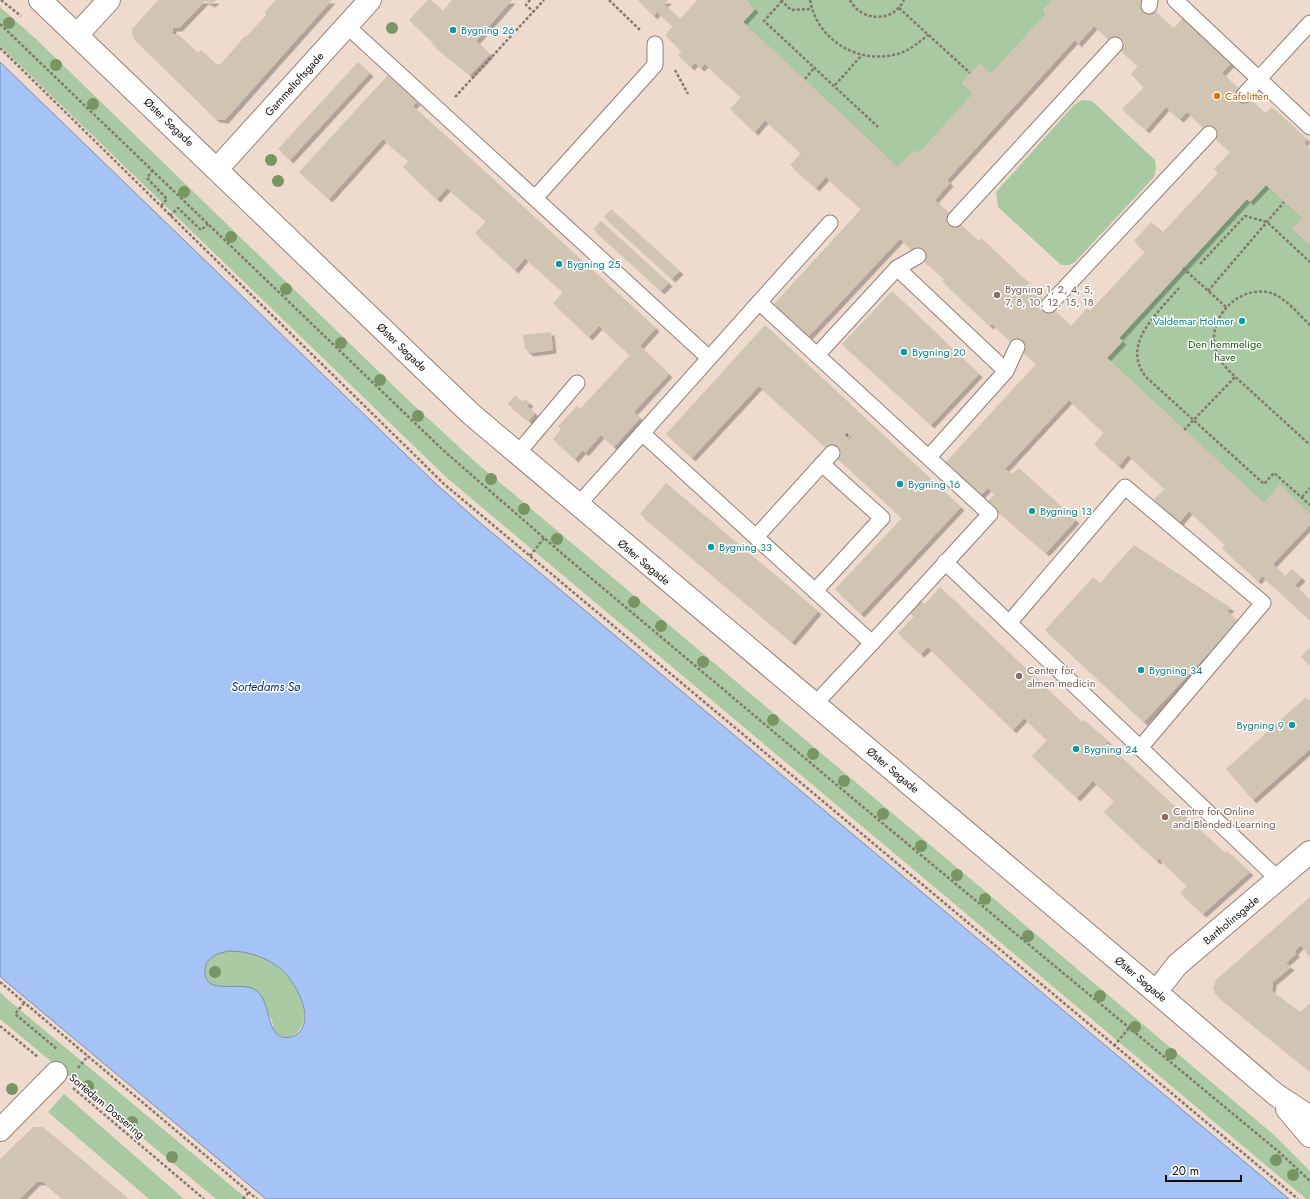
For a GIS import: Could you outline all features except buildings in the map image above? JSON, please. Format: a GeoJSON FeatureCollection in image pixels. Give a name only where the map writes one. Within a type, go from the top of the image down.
{"type":"FeatureCollection","features":[{"type":"Feature","properties":{"kind":"street","name":"Øster Søgade"},"geometry":{"type":"LineString","coordinates":[[40,0],[471,414],[1275,1094]]}},
{"type":"Feature","properties":{"kind":"street"},"geometry":{"type":"LineString","coordinates":[[77,35],[109,0]]}},
{"type":"Feature","properties":{"kind":"street","name":"Gammeltoftsgade"},"geometry":{"type":"LineString","coordinates":[[217,169],[370,0]]}},
{"type":"Feature","properties":{"kind":"street","name":"Bartholinsgade"},"geometry":{"type":"LineString","coordinates":[[1156,992],[1178,965],[1310,852]]}},
{"type":"Feature","properties":{"kind":"street"},"geometry":{"type":"LineString","coordinates":[[0,1130],[59,1063]]}},
{"type":"Feature","properties":{"kind":"street"},"geometry":{"type":"LineString","coordinates":[[1275,1094],[1310,1117]]}},
{"type":"Feature","properties":{"kind":"street"},"geometry":{"type":"LineString","coordinates":[[1275,1094],[1310,1136]]}},
{"type":"Feature","properties":{"kind":"lane"},"geometry":{"type":"LineString","coordinates":[[1175,0],[1310,127]]}},
{"type":"Feature","properties":{"kind":"lane"},"geometry":{"type":"LineString","coordinates":[[1244,95],[1310,22]]}},
{"type":"Feature","properties":{"kind":"lane"},"geometry":{"type":"LineString","coordinates":[[347,26],[709,358]]}},
{"type":"Feature","properties":{"kind":"lane"},"geometry":{"type":"LineString","coordinates":[[535,198],[655,65],[655,44]]}},
{"type":"Feature","properties":{"kind":"lane"},"geometry":{"type":"LineString","coordinates":[[955,219],[1115,45]]}},
{"type":"Feature","properties":{"kind":"lane"},"geometry":{"type":"LineString","coordinates":[[1049,305],[1209,134]]}},
{"type":"Feature","properties":{"kind":"lane"},"geometry":{"type":"LineString","coordinates":[[578,505],[830,223]]}},
{"type":"Feature","properties":{"kind":"lane"},"geometry":{"type":"LineString","coordinates":[[817,356],[897,268],[918,256]]}},
{"type":"Feature","properties":{"kind":"lane"},"geometry":{"type":"LineString","coordinates":[[897,268],[1006,371]]}},
{"type":"Feature","properties":{"kind":"lane"},"geometry":{"type":"LineString","coordinates":[[759,302],[817,356],[869,412],[928,457],[990,514],[814,704]]}},
{"type":"Feature","properties":{"kind":"lane"},"geometry":{"type":"LineString","coordinates":[[928,457],[1006,371],[1017,347]]}},
{"type":"Feature","properties":{"kind":"lane"},"geometry":{"type":"LineString","coordinates":[[517,454],[577,383]]}},
{"type":"Feature","properties":{"kind":"lane"},"geometry":{"type":"LineString","coordinates":[[642,433],[872,643]]}},
{"type":"Feature","properties":{"kind":"lane"},"geometry":{"type":"LineString","coordinates":[[756,537],[827,458],[882,518],[815,591]]}},
{"type":"Feature","properties":{"kind":"lane"},"geometry":{"type":"LineString","coordinates":[[1010,623],[1125,486],[1263,604],[1140,748]]}},
{"type":"Feature","properties":{"kind":"lane"},"geometry":{"type":"LineString","coordinates":[[945,562],[1279,880]]}},
{"type":"Feature","properties":{"kind":"path"},"geometry":{"type":"LineString","coordinates":[[530,0],[526,5],[534,12]]}},
{"type":"Feature","properties":{"kind":"path"},"geometry":{"type":"LineString","coordinates":[[460,91],[544,0]]}},
{"type":"Feature","properties":{"kind":"path"},"geometry":{"type":"LineString","coordinates":[[609,0],[655,44]]}},
{"type":"Feature","properties":{"kind":"path"},"geometry":{"type":"LineString","coordinates":[[812,9],[791,10],[781,0],[764,21],[836,85],[878,127]]}},
{"type":"Feature","properties":{"kind":"path"},"geometry":{"type":"LineString","coordinates":[[810,0],[812,9],[820,25],[831,38],[845,49],[862,55],[880,57],[898,54],[915,46],[928,35]]}},
{"type":"Feature","properties":{"kind":"path"},"geometry":{"type":"LineString","coordinates":[[850,0],[861,13],[870,17],[886,16],[899,8],[904,0]]}},
{"type":"Feature","properties":{"kind":"path"},"geometry":{"type":"LineString","coordinates":[[899,8],[970,73]]}},
{"type":"Feature","properties":{"kind":"path"},"geometry":{"type":"LineString","coordinates":[[0,24],[444,451],[544,538],[1279,1152],[1310,1181]]}},
{"type":"Feature","properties":{"kind":"path"},"geometry":{"type":"LineString","coordinates":[[0,48],[444,484],[1298,1199]]}},
{"type":"Feature","properties":{"kind":"path"},"geometry":{"type":"LineString","coordinates":[[836,85],[862,55]]}},
{"type":"Feature","properties":{"kind":"path"},"geometry":{"type":"LineString","coordinates":[[804,79],[815,67]]}},
{"type":"Feature","properties":{"kind":"path"},"geometry":{"type":"LineString","coordinates":[[674,69],[688,94]]}},
{"type":"Feature","properties":{"kind":"path"},"geometry":{"type":"LineString","coordinates":[[153,170],[147,178],[167,199],[161,206]]}},
{"type":"Feature","properties":{"kind":"path"},"geometry":{"type":"LineString","coordinates":[[1208,291],[1284,202]]}},
{"type":"Feature","properties":{"kind":"path"},"geometry":{"type":"LineString","coordinates":[[170,216],[178,208],[201,230],[208,224]]}},
{"type":"Feature","properties":{"kind":"path"},"geometry":{"type":"LineString","coordinates":[[1200,264],[1246,216],[1267,222],[1310,262]]}},
{"type":"Feature","properties":{"kind":"path"},"geometry":{"type":"LineString","coordinates":[[1183,268],[1226,307]]}},
{"type":"Feature","properties":{"kind":"path"},"geometry":{"type":"LineString","coordinates":[[1179,288],[1146,327],[1137,348],[1137,360],[1140,369],[1146,377],[1264,484],[1274,473],[1310,505]]}},
{"type":"Feature","properties":{"kind":"path"},"geometry":{"type":"LineString","coordinates":[[1310,325],[1282,299],[1267,292],[1253,292],[1238,297],[1226,307],[1218,319],[1214,333],[1214,348],[1220,361],[1235,377],[1310,446]]}},
{"type":"Feature","properties":{"kind":"path"},"geometry":{"type":"LineString","coordinates":[[1184,430],[1235,377]]}},
{"type":"Feature","properties":{"kind":"path"},"geometry":{"type":"LineString","coordinates":[[846,434],[850,438]]}},
{"type":"Feature","properties":{"kind":"path"},"geometry":{"type":"LineString","coordinates":[[1302,497],[1310,488]]}},
{"type":"Feature","properties":{"kind":"path"},"geometry":{"type":"LineString","coordinates":[[530,556],[544,538]]}},
{"type":"Feature","properties":{"kind":"path"},"geometry":{"type":"LineString","coordinates":[[0,982],[257,1199]]}},
{"type":"Feature","properties":{"kind":"path"},"geometry":{"type":"LineString","coordinates":[[24,1003],[15,1014],[59,1063]]}},
{"type":"Feature","properties":{"kind":"path","name":"Sortedam Dossering"},"geometry":{"type":"LineString","coordinates":[[0,1026],[59,1063],[204,1199]]}},
{"type":"Feature","properties":{"kind":"path"},"geometry":{"type":"LineString","coordinates":[[1114,1046],[1129,1028]]}},
{"type":"Feature","properties":{"kind":"path"},"geometry":{"type":"LineString","coordinates":[[84,1061],[88,1056]]}},
{"type":"Feature","properties":{"kind":"path"},"geometry":{"type":"LineString","coordinates":[[243,1199],[248,1192]]}},
{"type":"Feature","properties":{"kind":"green space"},"geometry":{"type":"Polygon","coordinates":[[[746,0],[1053,0],[1043,10],[1046,14],[991,74],[979,64],[962,83],[973,94],[918,154],[914,151],[898,167],[743,22],[755,9],[746,0]]]}},
{"type":"Feature","properties":{"kind":"green space"},"geometry":{"type":"Polygon","coordinates":[[[0,7],[36,39],[407,399],[472,459],[1273,1134],[1310,1171],[1310,1199],[1306,1199],[447,478],[0,46],[0,7]]]}},
{"type":"Feature","properties":{"kind":"green space"},"geometry":{"type":"Polygon","coordinates":[[[1082,100],[1092,101],[1155,160],[1156,168],[1154,177],[1075,262],[1069,265],[1061,265],[998,207],[996,192],[1074,105],[1082,100]]]}},
{"type":"Feature","properties":{"kind":"green space","name":"Den hemmelige have"},"geometry":{"type":"Polygon","coordinates":[[[1266,185],[1302,218],[1310,246],[1310,514],[1280,485],[1264,503],[1107,358],[1122,341],[1119,338],[1247,199],[1251,202],[1266,185]]]}},
{"type":"Feature","properties":{"kind":"green space"},"geometry":{"type":"Polygon","coordinates":[[[229,951],[243,952],[258,956],[277,966],[289,978],[300,996],[303,1006],[304,1016],[302,1025],[297,1033],[287,1038],[277,1034],[266,1011],[236,986],[218,987],[213,985],[207,979],[205,970],[211,957],[229,951]]]}},
{"type":"Feature","properties":{"kind":"green space"},"geometry":{"type":"Polygon","coordinates":[[[0,992],[247,1199],[216,1199],[0,1019],[0,992]]]}},
{"type":"Feature","properties":{"kind":"green space"},"geometry":{"type":"Polygon","coordinates":[[[64,1094],[184,1199],[149,1199],[48,1112],[64,1094]]]}},
{"type":"Feature","properties":{"kind":"water","name":"Sortedams Sø"},"geometry":{"type":"Polygon","coordinates":[[[0,62],[434,482],[478,521],[1289,1199],[266,1199],[0,976],[0,62]],[[236,951],[220,953],[210,959],[205,968],[207,980],[212,984],[219,986],[243,986],[257,991],[264,1001],[271,1025],[277,1034],[287,1038],[300,1032],[304,1024],[305,1015],[303,1005],[299,994],[288,976],[276,965],[264,958],[236,951]]]}},
{"type":"Feature","properties":{"kind":"place","name":"Bygning 26"},"geometry":{"type":"Point","coordinates":[453,30]}},
{"type":"Feature","properties":{"kind":"place","name":"Cafelitten"},"geometry":{"type":"Point","coordinates":[1217,96]}},
{"type":"Feature","properties":{"kind":"place","name":"Bygning 25"},"geometry":{"type":"Point","coordinates":[559,264]}},
{"type":"Feature","properties":{"kind":"place","name":"Bygning 1, 2, 4, 5, 7, 8, 10, 12, 15, 18"},"geometry":{"type":"Point","coordinates":[997,295]}},
{"type":"Feature","properties":{"kind":"place","name":"Valdemar Holmer"},"geometry":{"type":"Point","coordinates":[1242,321]}},
{"type":"Feature","properties":{"kind":"place","name":"Bygning 20"},"geometry":{"type":"Point","coordinates":[904,352]}},
{"type":"Feature","properties":{"kind":"place","name":"Bygning 16"},"geometry":{"type":"Point","coordinates":[900,484]}},
{"type":"Feature","properties":{"kind":"place","name":"Bygning 13"},"geometry":{"type":"Point","coordinates":[1032,511]}},
{"type":"Feature","properties":{"kind":"place","name":"Bygning 33"},"geometry":{"type":"Point","coordinates":[711,547]}},
{"type":"Feature","properties":{"kind":"place","name":"Bygning 34"},"geometry":{"type":"Point","coordinates":[1141,670]}},
{"type":"Feature","properties":{"kind":"place","name":"Center for almen medicin"},"geometry":{"type":"Point","coordinates":[1019,676]}},
{"type":"Feature","properties":{"kind":"place","name":"Bygning 9"},"geometry":{"type":"Point","coordinates":[1292,725]}},
{"type":"Feature","properties":{"kind":"place","name":"Bygning 24"},"geometry":{"type":"Point","coordinates":[1076,749]}},
{"type":"Feature","properties":{"kind":"place","name":"Centre for Online and Blended Learning"},"geometry":{"type":"Point","coordinates":[1165,817]}}]}
